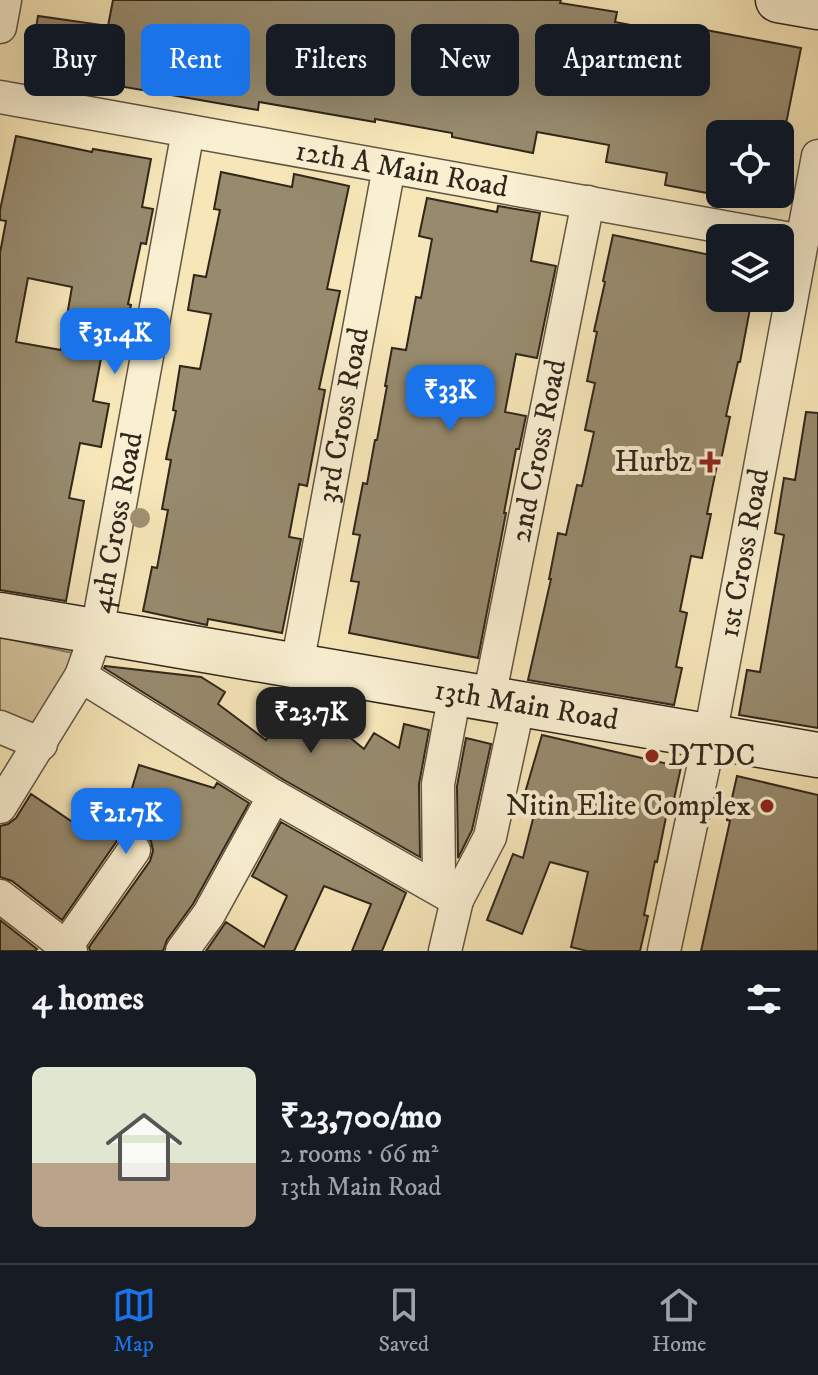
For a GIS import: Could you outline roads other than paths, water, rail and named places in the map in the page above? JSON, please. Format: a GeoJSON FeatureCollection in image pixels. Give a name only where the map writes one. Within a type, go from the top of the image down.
{"type":"FeatureCollection","features":[{"type":"Feature","properties":{"kind":"street"},"geometry":{"type":"LineString","coordinates":[[0,27],[5,0]]}},
{"type":"Feature","properties":{"kind":"street"},"geometry":{"type":"LineString","coordinates":[[778,0],[818,7]]}},
{"type":"Feature","properties":{"kind":"street","name":"12th A Main Road"},"geometry":{"type":"LineString","coordinates":[[0,97],[802,241]]}},
{"type":"Feature","properties":{"kind":"street","name":"4th Cross Road"},"geometry":{"type":"LineString","coordinates":[[0,807],[81,676],[97,631],[188,131]]}},
{"type":"Feature","properties":{"kind":"street","name":"1st Cross Road"},"geometry":{"type":"LineString","coordinates":[[664,951],[710,736],[818,156]]}},
{"type":"Feature","properties":{"kind":"street","name":"3rd Cross Road"},"geometry":{"type":"LineString","coordinates":[[297,665],[389,167]]}},
{"type":"Feature","properties":{"kind":"street","name":"2nd Cross Road"},"geometry":{"type":"LineString","coordinates":[[457,900],[439,879],[438,784],[488,698],[588,202]]}},
{"type":"Feature","properties":{"kind":"street","name":"13th Main Road"},"geometry":{"type":"LineString","coordinates":[[0,615],[818,755]]}},
{"type":"Feature","properties":{"kind":"street"},"geometry":{"type":"LineString","coordinates":[[81,676],[274,796],[457,900]]}},
{"type":"Feature","properties":{"kind":"street"},"geometry":{"type":"LineString","coordinates":[[445,951],[457,900],[490,837],[488,698]]}},
{"type":"Feature","properties":{"kind":"street"},"geometry":{"type":"LineString","coordinates":[[0,727],[41,744]]}},
{"type":"Feature","properties":{"kind":"street"},"geometry":{"type":"LineString","coordinates":[[182,951],[209,914],[274,796]]}},
{"type":"Feature","properties":{"kind":"street"},"geometry":{"type":"LineString","coordinates":[[0,896],[67,949],[134,850]]}},
{"type":"Feature","properties":{"kind":"place","name":"Hurbz"},"geometry":{"type":"Point","coordinates":[710,462]}},
{"type":"Feature","properties":{"kind":"place","name":"DTDC"},"geometry":{"type":"Point","coordinates":[652,756]}},
{"type":"Feature","properties":{"kind":"place","name":"Nitin Elite Complex"},"geometry":{"type":"Point","coordinates":[767,806]}}]}
